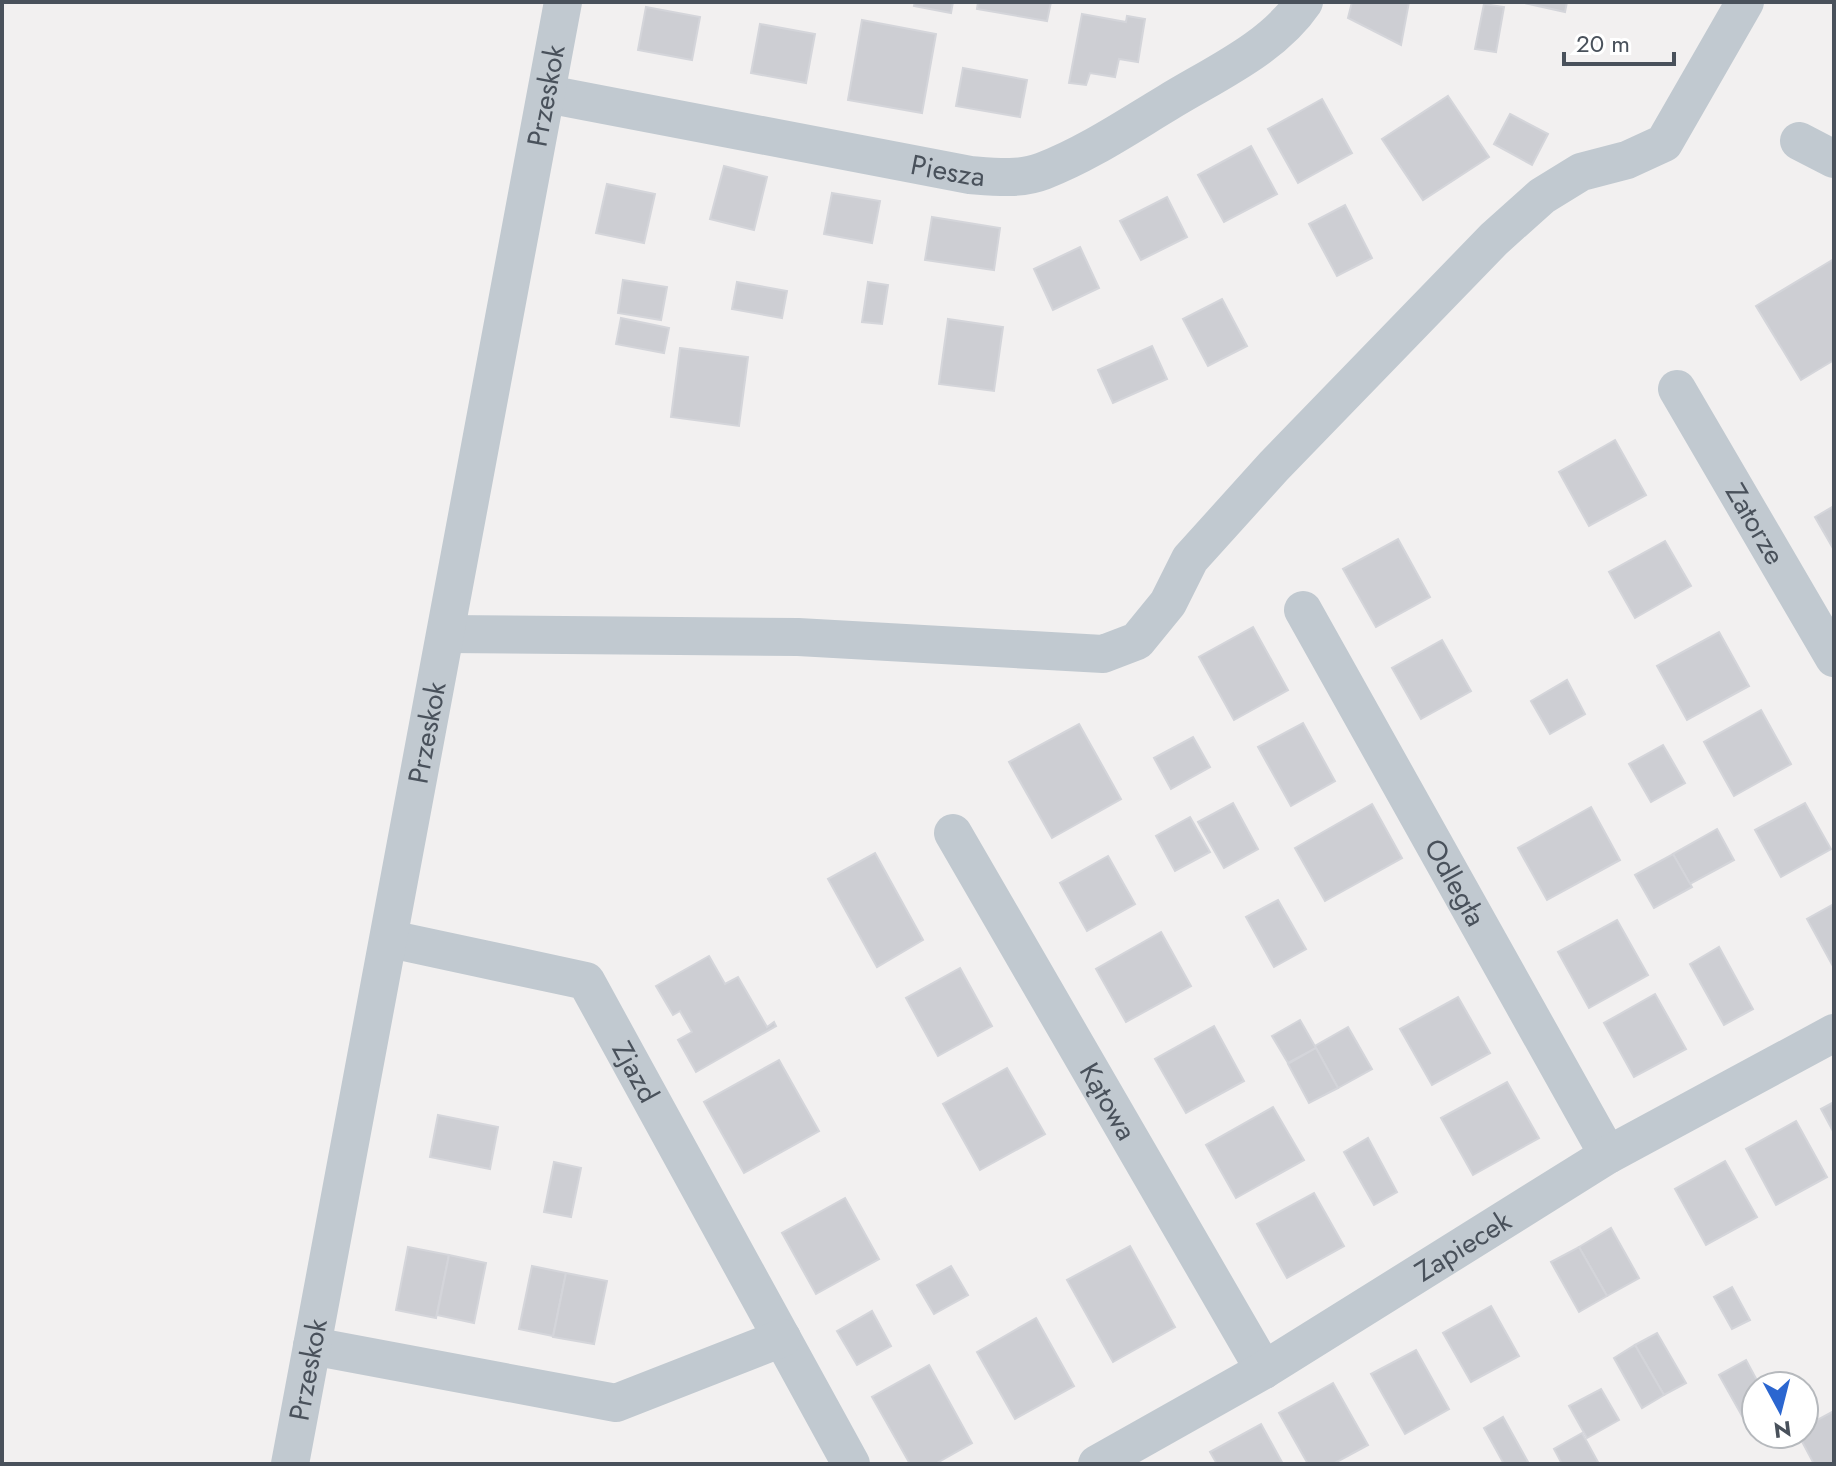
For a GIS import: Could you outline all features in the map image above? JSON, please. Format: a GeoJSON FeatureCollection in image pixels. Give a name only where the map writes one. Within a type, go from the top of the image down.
{"type":"FeatureCollection","features":[{"type":"Feature","properties":{"kind":"street","name":"Przeskok"},"geometry":{"type":"LineString","coordinates":[[290,1464],[563,2]]}},
{"type":"Feature","properties":{"kind":"street","name":"Piesza"},"geometry":{"type":"LineString","coordinates":[[547,94],[970,175],[1008,178],[1041,172],[1095,146],[1259,47],[1295,16],[1304,2]]}},
{"type":"Feature","properties":{"kind":"street"},"geometry":{"type":"LineString","coordinates":[[446,634],[798,637],[1103,654],[1137,641],[1168,603],[1190,559],[1357,378],[1494,239],[1542,196],[1581,172],[1627,160],[1664,143],[1745,2]]}},
{"type":"Feature","properties":{"kind":"street"},"geometry":{"type":"LineString","coordinates":[[1799,141],[1834,159]]}},
{"type":"Feature","properties":{"kind":"street","name":"Zatorze"},"geometry":{"type":"LineString","coordinates":[[1677,389],[1834,658]]}},
{"type":"Feature","properties":{"kind":"street","name":"Odległa"},"geometry":{"type":"LineString","coordinates":[[1303,610],[1608,1155]]}},
{"type":"Feature","properties":{"kind":"street","name":"Kątowa"},"geometry":{"type":"LineString","coordinates":[[953,833],[1264,1370]]}},
{"type":"Feature","properties":{"kind":"street","name":"Zjazd"},"geometry":{"type":"LineString","coordinates":[[390,939],[586,981],[851,1464]]}},
{"type":"Feature","properties":{"kind":"street","name":"Zapiecek"},"geometry":{"type":"LineString","coordinates":[[1097,1464],[1264,1370],[1608,1155],[1834,1033]]}},
{"type":"Feature","properties":{"kind":"street"},"geometry":{"type":"LineString","coordinates":[[312,1346],[616,1403],[782,1338]]}},
{"type":"Feature","properties":{"kind":"building"},"geometry":{"type":"Polygon","coordinates":[[[915,2],[953,2],[951,13],[914,6],[915,2]]]}},
{"type":"Feature","properties":{"kind":"building"},"geometry":{"type":"Polygon","coordinates":[[[978,2],[1051,2],[1047,21],[977,9],[978,2]]]}},
{"type":"Feature","properties":{"kind":"building"},"geometry":{"type":"Polygon","coordinates":[[[1352,2],[1409,2],[1401,45],[1348,18],[1352,2]]]}},
{"type":"Feature","properties":{"kind":"building"},"geometry":{"type":"Polygon","coordinates":[[[1520,2],[1567,2],[1565,12],[1520,2]]]}},
{"type":"Feature","properties":{"kind":"building"},"geometry":{"type":"Polygon","coordinates":[[[1484,4],[1504,7],[1496,52],[1475,49],[1484,4]]]}},
{"type":"Feature","properties":{"kind":"building"},"geometry":{"type":"Polygon","coordinates":[[[646,7],[700,17],[692,60],[638,50],[646,7]]]}},
{"type":"Feature","properties":{"kind":"building"},"geometry":{"type":"Polygon","coordinates":[[[1082,14],[1126,22],[1127,16],[1145,19],[1138,62],[1119,59],[1115,77],[1090,73],[1086,85],[1069,83],[1082,14]]]}},
{"type":"Feature","properties":{"kind":"building"},"geometry":{"type":"Polygon","coordinates":[[[862,20],[936,34],[922,113],[848,100],[862,20]]]}},
{"type":"Feature","properties":{"kind":"building"},"geometry":{"type":"Polygon","coordinates":[[[760,24],[815,34],[806,83],[751,73],[760,24]]]}},
{"type":"Feature","properties":{"kind":"building"},"geometry":{"type":"Polygon","coordinates":[[[963,68],[1027,80],[1020,117],[956,106],[963,68]]]}},
{"type":"Feature","properties":{"kind":"building"},"geometry":{"type":"Polygon","coordinates":[[[1448,96],[1489,157],[1423,200],[1382,139],[1448,96]]]}},
{"type":"Feature","properties":{"kind":"building"},"geometry":{"type":"Polygon","coordinates":[[[1322,99],[1352,153],[1298,183],[1268,129],[1322,99]]]}},
{"type":"Feature","properties":{"kind":"building"},"geometry":{"type":"Polygon","coordinates":[[[1510,114],[1548,134],[1532,165],[1494,144],[1510,114]]]}},
{"type":"Feature","properties":{"kind":"building"},"geometry":{"type":"Polygon","coordinates":[[[1251,146],[1277,194],[1224,222],[1198,175],[1251,146]]]}},
{"type":"Feature","properties":{"kind":"building"},"geometry":{"type":"Polygon","coordinates":[[[724,166],[767,177],[754,230],[710,219],[724,166]]]}},
{"type":"Feature","properties":{"kind":"building"},"geometry":{"type":"Polygon","coordinates":[[[607,184],[655,194],[644,243],[596,233],[607,184]]]}},
{"type":"Feature","properties":{"kind":"building"},"geometry":{"type":"Polygon","coordinates":[[[832,193],[880,201],[872,243],[824,234],[832,193]]]}},
{"type":"Feature","properties":{"kind":"building"},"geometry":{"type":"Polygon","coordinates":[[[1167,197],[1187,237],[1141,260],[1120,221],[1167,197]]]}},
{"type":"Feature","properties":{"kind":"building"},"geometry":{"type":"Polygon","coordinates":[[[1345,205],[1372,258],[1337,276],[1309,224],[1345,205]]]}},
{"type":"Feature","properties":{"kind":"building"},"geometry":{"type":"Polygon","coordinates":[[[932,217],[1000,228],[994,270],[925,260],[932,217]]]}},
{"type":"Feature","properties":{"kind":"building"},"geometry":{"type":"Polygon","coordinates":[[[1080,247],[1099,288],[1053,310],[1034,269],[1080,247]]]}},
{"type":"Feature","properties":{"kind":"building"},"geometry":{"type":"Polygon","coordinates":[[[1834,259],[1834,360],[1801,380],[1756,306],[1834,259]]]}},
{"type":"Feature","properties":{"kind":"building"},"geometry":{"type":"Polygon","coordinates":[[[623,280],[667,287],[661,320],[618,313],[623,280]]]}},
{"type":"Feature","properties":{"kind":"building"},"geometry":{"type":"Polygon","coordinates":[[[737,282],[787,291],[782,318],[732,309],[737,282]]]}},
{"type":"Feature","properties":{"kind":"building"},"geometry":{"type":"Polygon","coordinates":[[[868,282],[888,285],[882,324],[862,322],[868,282]]]}},
{"type":"Feature","properties":{"kind":"building"},"geometry":{"type":"Polygon","coordinates":[[[1222,299],[1247,346],[1208,366],[1183,319],[1222,299]]]}},
{"type":"Feature","properties":{"kind":"building"},"geometry":{"type":"Polygon","coordinates":[[[621,318],[669,328],[664,353],[616,344],[621,318]]]}},
{"type":"Feature","properties":{"kind":"building"},"geometry":{"type":"Polygon","coordinates":[[[948,319],[1003,327],[994,391],[939,384],[948,319]]]}},
{"type":"Feature","properties":{"kind":"building"},"geometry":{"type":"Polygon","coordinates":[[[1152,346],[1167,379],[1113,403],[1098,370],[1152,346]]]}},
{"type":"Feature","properties":{"kind":"building"},"geometry":{"type":"Polygon","coordinates":[[[680,348],[748,357],[739,426],[671,417],[680,348]]]}},
{"type":"Feature","properties":{"kind":"building"},"geometry":{"type":"Polygon","coordinates":[[[1615,440],[1646,495],[1589,526],[1559,472],[1615,440]]]}},
{"type":"Feature","properties":{"kind":"building"},"geometry":{"type":"Polygon","coordinates":[[[1834,506],[1834,550],[1815,517],[1834,506]]]}},
{"type":"Feature","properties":{"kind":"building"},"geometry":{"type":"Polygon","coordinates":[[[1398,539],[1430,597],[1376,627],[1343,569],[1398,539]]]}},
{"type":"Feature","properties":{"kind":"building"},"geometry":{"type":"Polygon","coordinates":[[[1665,541],[1691,586],[1635,618],[1609,572],[1665,541]]]}},
{"type":"Feature","properties":{"kind":"building"},"geometry":{"type":"Polygon","coordinates":[[[1253,627],[1288,690],[1234,720],[1199,657],[1253,627]]]}},
{"type":"Feature","properties":{"kind":"building"},"geometry":{"type":"Polygon","coordinates":[[[1719,632],[1749,686],[1687,720],[1657,666],[1719,632]]]}},
{"type":"Feature","properties":{"kind":"building"},"geometry":{"type":"Polygon","coordinates":[[[1442,640],[1471,691],[1421,719],[1392,668],[1442,640]]]}},
{"type":"Feature","properties":{"kind":"building"},"geometry":{"type":"Polygon","coordinates":[[[1567,680],[1585,714],[1550,734],[1531,701],[1567,680]]]}},
{"type":"Feature","properties":{"kind":"building"},"geometry":{"type":"Polygon","coordinates":[[[1761,710],[1791,764],[1734,796],[1704,742],[1761,710]]]}},
{"type":"Feature","properties":{"kind":"building"},"geometry":{"type":"Polygon","coordinates":[[[1303,723],[1335,781],[1291,806],[1258,747],[1303,723]]]}},
{"type":"Feature","properties":{"kind":"building"},"geometry":{"type":"Polygon","coordinates":[[[1079,724],[1121,799],[1052,838],[1009,762],[1079,724]]]}},
{"type":"Feature","properties":{"kind":"building"},"geometry":{"type":"Polygon","coordinates":[[[1193,737],[1210,767],[1171,789],[1154,758],[1193,737]]]}},
{"type":"Feature","properties":{"kind":"building"},"geometry":{"type":"Polygon","coordinates":[[[1663,745],[1685,783],[1651,802],[1629,764],[1663,745]]]}},
{"type":"Feature","properties":{"kind":"building"},"geometry":{"type":"Polygon","coordinates":[[[1233,803],[1258,849],[1224,868],[1198,822],[1233,803]]]}},
{"type":"Feature","properties":{"kind":"building"},"geometry":{"type":"Polygon","coordinates":[[[1805,803],[1831,849],[1781,877],[1755,830],[1805,803]]]}},
{"type":"Feature","properties":{"kind":"building"},"geometry":{"type":"Polygon","coordinates":[[[1372,804],[1402,858],[1325,901],[1295,848],[1372,804]]]}},
{"type":"Feature","properties":{"kind":"building"},"geometry":{"type":"Polygon","coordinates":[[[1591,807],[1620,860],[1547,900],[1518,848],[1591,807]]]}},
{"type":"Feature","properties":{"kind":"building"},"geometry":{"type":"Polygon","coordinates":[[[1190,817],[1210,852],[1175,871],[1156,836],[1190,817]]]}},
{"type":"Feature","properties":{"kind":"building"},"geometry":{"type":"Polygon","coordinates":[[[1717,829],[1734,860],[1690,884],[1673,854],[1717,829]]]}},
{"type":"Feature","properties":{"kind":"building"},"geometry":{"type":"Polygon","coordinates":[[[875,853],[923,940],[877,967],[828,879],[875,853]]]}},
{"type":"Feature","properties":{"kind":"building"},"geometry":{"type":"Polygon","coordinates":[[[1673,854],[1692,887],[1654,908],[1635,875],[1673,854]]]}},
{"type":"Feature","properties":{"kind":"building"},"geometry":{"type":"Polygon","coordinates":[[[1108,856],[1135,904],[1087,931],[1060,883],[1108,856]]]}},
{"type":"Feature","properties":{"kind":"building"},"geometry":{"type":"Polygon","coordinates":[[[1278,900],[1306,949],[1274,967],[1246,917],[1278,900]]]}},
{"type":"Feature","properties":{"kind":"building"},"geometry":{"type":"Polygon","coordinates":[[[1834,904],[1834,968],[1807,919],[1834,904]]]}},
{"type":"Feature","properties":{"kind":"building"},"geometry":{"type":"Polygon","coordinates":[[[1617,920],[1648,975],[1589,1008],[1558,952],[1617,920]]]}},
{"type":"Feature","properties":{"kind":"building"},"geometry":{"type":"Polygon","coordinates":[[[1161,932],[1191,986],[1126,1022],[1096,969],[1161,932]]]}},
{"type":"Feature","properties":{"kind":"building"},"geometry":{"type":"Polygon","coordinates":[[[1719,947],[1753,1009],[1724,1025],[1690,964],[1719,947]]]}},
{"type":"Feature","properties":{"kind":"building"},"geometry":{"type":"Polygon","coordinates":[[[709,956],[725,984],[738,977],[767,1027],[774,1022],[776,1026],[696,1072],[678,1040],[692,1032],[680,1011],[673,1015],[656,986],[709,956]]]}},
{"type":"Feature","properties":{"kind":"building"},"geometry":{"type":"Polygon","coordinates":[[[960,968],[992,1026],[938,1056],[906,998],[960,968]]]}},
{"type":"Feature","properties":{"kind":"building"},"geometry":{"type":"Polygon","coordinates":[[[1655,994],[1686,1049],[1634,1077],[1604,1023],[1655,994]]]}},
{"type":"Feature","properties":{"kind":"building"},"geometry":{"type":"Polygon","coordinates":[[[1458,997],[1490,1053],[1432,1085],[1400,1029],[1458,997]]]}},
{"type":"Feature","properties":{"kind":"building"},"geometry":{"type":"Polygon","coordinates":[[[1300,1020],[1316,1048],[1288,1063],[1272,1036],[1300,1020]]]}},
{"type":"Feature","properties":{"kind":"building"},"geometry":{"type":"Polygon","coordinates":[[[1214,1026],[1244,1081],[1186,1113],[1155,1059],[1214,1026]]]}},
{"type":"Feature","properties":{"kind":"building"},"geometry":{"type":"Polygon","coordinates":[[[1348,1027],[1372,1069],[1338,1088],[1315,1046],[1348,1027]]]}},
{"type":"Feature","properties":{"kind":"building"},"geometry":{"type":"Polygon","coordinates":[[[1316,1048],[1338,1088],[1309,1103],[1288,1064],[1316,1048]]]}},
{"type":"Feature","properties":{"kind":"building"},"geometry":{"type":"Polygon","coordinates":[[[779,1060],[819,1131],[744,1173],[704,1102],[779,1060]]]}},
{"type":"Feature","properties":{"kind":"building"},"geometry":{"type":"Polygon","coordinates":[[[1007,1068],[1045,1134],[980,1170],[943,1104],[1007,1068]]]}},
{"type":"Feature","properties":{"kind":"building"},"geometry":{"type":"Polygon","coordinates":[[[1507,1082],[1539,1138],[1473,1175],[1441,1118],[1507,1082]]]}},
{"type":"Feature","properties":{"kind":"building"},"geometry":{"type":"Polygon","coordinates":[[[1834,1102],[1834,1133],[1821,1109],[1834,1102]]]}},
{"type":"Feature","properties":{"kind":"building"},"geometry":{"type":"Polygon","coordinates":[[[1273,1107],[1304,1160],[1236,1198],[1206,1145],[1273,1107]]]}},
{"type":"Feature","properties":{"kind":"building"},"geometry":{"type":"Polygon","coordinates":[[[438,1115],[498,1127],[490,1169],[430,1157],[438,1115]]]}},
{"type":"Feature","properties":{"kind":"building"},"geometry":{"type":"Polygon","coordinates":[[[1796,1121],[1827,1177],[1776,1205],[1746,1149],[1796,1121]]]}},
{"type":"Feature","properties":{"kind":"building"},"geometry":{"type":"Polygon","coordinates":[[[1368,1138],[1397,1192],[1374,1205],[1344,1152],[1368,1138]]]}},
{"type":"Feature","properties":{"kind":"building"},"geometry":{"type":"Polygon","coordinates":[[[1725,1161],[1757,1217],[1706,1245],[1675,1189],[1725,1161]]]}},
{"type":"Feature","properties":{"kind":"building"},"geometry":{"type":"Polygon","coordinates":[[[554,1162],[581,1168],[571,1217],[544,1212],[554,1162]]]}},
{"type":"Feature","properties":{"kind":"building"},"geometry":{"type":"Polygon","coordinates":[[[1314,1193],[1344,1246],[1287,1278],[1257,1224],[1314,1193]]]}},
{"type":"Feature","properties":{"kind":"building"},"geometry":{"type":"Polygon","coordinates":[[[845,1198],[879,1259],[816,1294],[782,1233],[845,1198]]]}},
{"type":"Feature","properties":{"kind":"building"},"geometry":{"type":"Polygon","coordinates":[[[1611,1228],[1639,1278],[1607,1296],[1579,1247],[1611,1228]]]}},
{"type":"Feature","properties":{"kind":"building"},"geometry":{"type":"Polygon","coordinates":[[[1130,1246],[1175,1327],[1113,1362],[1067,1280],[1130,1246]]]}},
{"type":"Feature","properties":{"kind":"building"},"geometry":{"type":"Polygon","coordinates":[[[408,1247],[449,1255],[436,1318],[396,1310],[408,1247]]]}},
{"type":"Feature","properties":{"kind":"building"},"geometry":{"type":"Polygon","coordinates":[[[1579,1247],[1607,1296],[1579,1312],[1551,1262],[1579,1247]]]}},
{"type":"Feature","properties":{"kind":"building"},"geometry":{"type":"Polygon","coordinates":[[[449,1255],[486,1263],[474,1323],[437,1315],[449,1255]]]}},
{"type":"Feature","properties":{"kind":"building"},"geometry":{"type":"Polygon","coordinates":[[[532,1266],[566,1273],[553,1336],[519,1329],[532,1266]]]}},
{"type":"Feature","properties":{"kind":"building"},"geometry":{"type":"Polygon","coordinates":[[[951,1266],[968,1295],[934,1314],[917,1285],[951,1266]]]}},
{"type":"Feature","properties":{"kind":"building"},"geometry":{"type":"Polygon","coordinates":[[[566,1273],[607,1281],[594,1344],[553,1337],[566,1273]]]}},
{"type":"Feature","properties":{"kind":"building"},"geometry":{"type":"Polygon","coordinates":[[[1732,1287],[1750,1320],[1732,1329],[1714,1297],[1732,1287]]]}},
{"type":"Feature","properties":{"kind":"building"},"geometry":{"type":"Polygon","coordinates":[[[1491,1306],[1519,1356],[1471,1382],[1443,1333],[1491,1306]]]}},
{"type":"Feature","properties":{"kind":"building"},"geometry":{"type":"Polygon","coordinates":[[[872,1311],[891,1346],[857,1365],[837,1331],[872,1311]]]}},
{"type":"Feature","properties":{"kind":"building"},"geometry":{"type":"Polygon","coordinates":[[[1036,1318],[1074,1386],[1015,1419],[977,1352],[1036,1318]]]}},
{"type":"Feature","properties":{"kind":"building"},"geometry":{"type":"Polygon","coordinates":[[[1657,1333],[1686,1383],[1664,1395],[1635,1345],[1657,1333]]]}},
{"type":"Feature","properties":{"kind":"building"},"geometry":{"type":"Polygon","coordinates":[[[1635,1345],[1664,1395],[1642,1408],[1614,1358],[1635,1345]]]}},
{"type":"Feature","properties":{"kind":"building"},"geometry":{"type":"Polygon","coordinates":[[[1416,1350],[1449,1409],[1405,1434],[1371,1374],[1416,1350]]]}},
{"type":"Feature","properties":{"kind":"building"},"geometry":{"type":"Polygon","coordinates":[[[1746,1360],[1751,1370],[1740,1370],[1740,1412],[1719,1375],[1746,1360]]]}},
{"type":"Feature","properties":{"kind":"building"},"geometry":{"type":"Polygon","coordinates":[[[929,1365],[972,1443],[935,1464],[910,1464],[872,1397],[929,1365]]]}},
{"type":"Feature","properties":{"kind":"building"},"geometry":{"type":"Polygon","coordinates":[[[1333,1383],[1368,1445],[1333,1464],[1308,1464],[1279,1413],[1333,1383]]]}},
{"type":"Feature","properties":{"kind":"building"},"geometry":{"type":"Polygon","coordinates":[[[1601,1389],[1619,1420],[1587,1438],[1569,1406],[1601,1389]]]}},
{"type":"Feature","properties":{"kind":"building"},"geometry":{"type":"Polygon","coordinates":[[[1834,1411],[1834,1464],[1814,1464],[1807,1450],[1820,1450],[1820,1418],[1834,1411]]]}},
{"type":"Feature","properties":{"kind":"building"},"geometry":{"type":"Polygon","coordinates":[[[1503,1417],[1528,1462],[1525,1464],[1504,1464],[1484,1428],[1503,1417]]]}},
{"type":"Feature","properties":{"kind":"building"},"geometry":{"type":"Polygon","coordinates":[[[1261,1424],[1283,1464],[1217,1464],[1210,1452],[1261,1424]]]}},
{"type":"Feature","properties":{"kind":"building"},"geometry":{"type":"Polygon","coordinates":[[[1582,1433],[1599,1464],[1562,1464],[1554,1449],[1582,1433]]]}}]}
